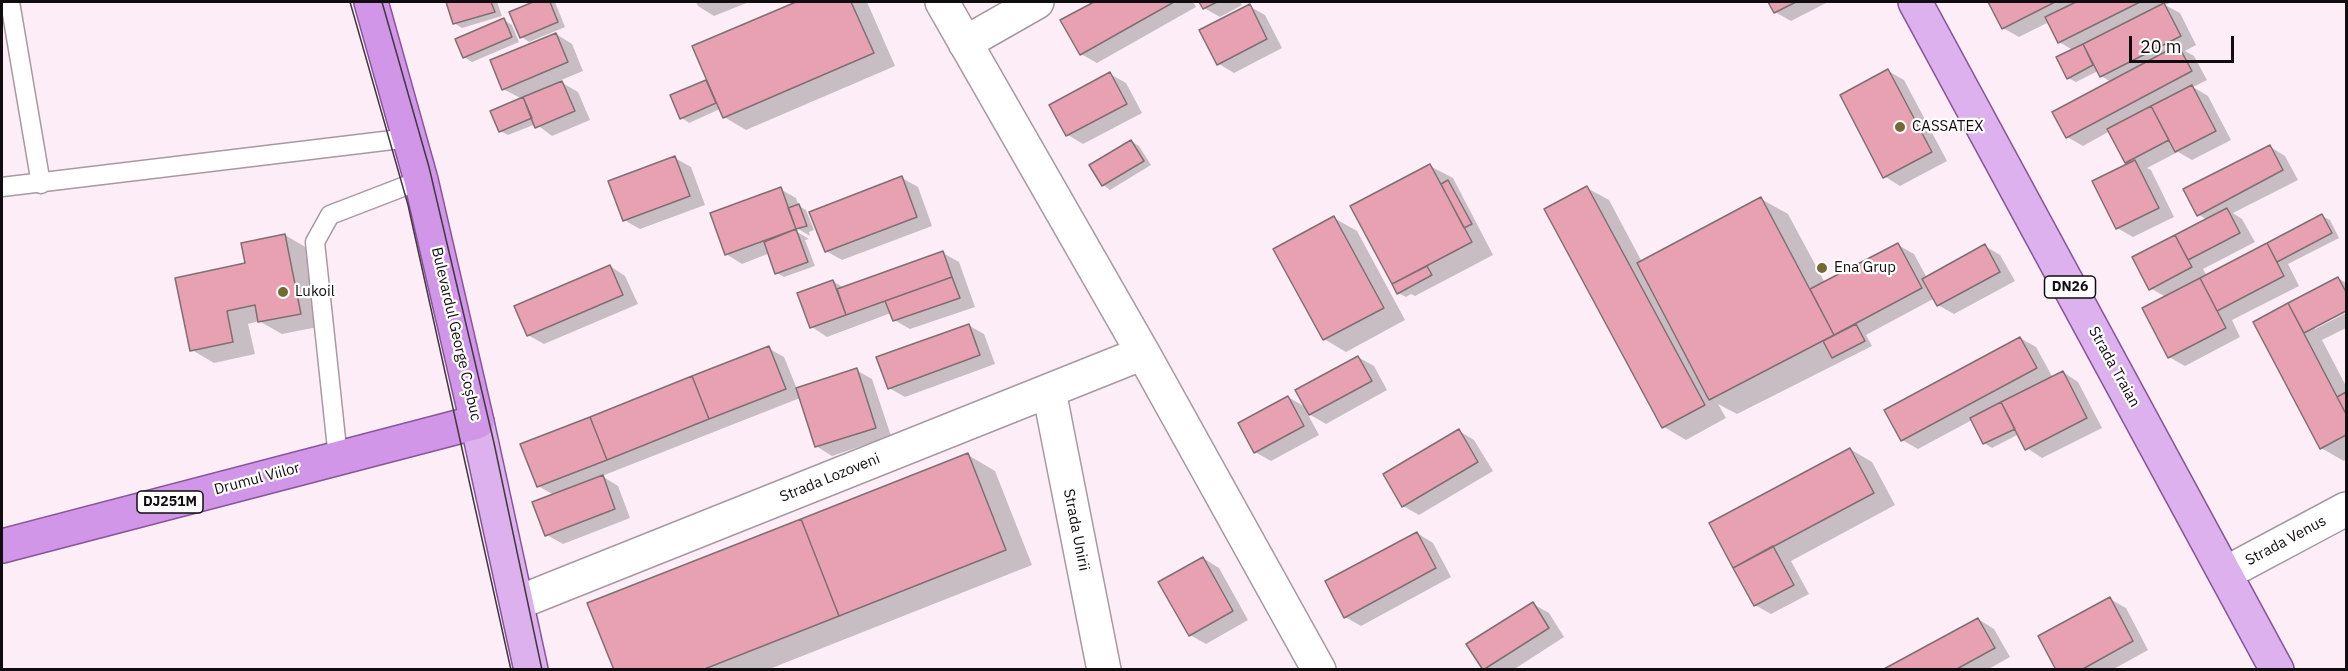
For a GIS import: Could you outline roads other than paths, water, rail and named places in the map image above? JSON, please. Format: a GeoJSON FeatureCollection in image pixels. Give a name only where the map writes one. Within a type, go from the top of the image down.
{"type":"FeatureCollection","features":[{"type":"Feature","properties":{"kind":"highway","name":"Bulevardul George Coșbuc"},"geometry":{"type":"LineString","coordinates":[[371,2],[421,180],[477,422]]}},
{"type":"Feature","properties":{"kind":"highway","name":"Drumul Viilor"},"geometry":{"type":"LineString","coordinates":[[2,546],[477,422]]}},
{"type":"Feature","properties":{"kind":"main road","name":"Strada Traian"},"geometry":{"type":"LineString","coordinates":[[1915,2],[2277,669]]}},
{"type":"Feature","properties":{"kind":"main road","name":"Bulevardul George Coșbuc"},"geometry":{"type":"LineString","coordinates":[[477,422],[531,669]]}},
{"type":"Feature","properties":{"kind":"street"},"geometry":{"type":"LineString","coordinates":[[942,2],[1143,353],[1319,669]]}},
{"type":"Feature","properties":{"kind":"street"},"geometry":{"type":"LineString","coordinates":[[965,43],[1037,2]]}},
{"type":"Feature","properties":{"kind":"street","name":"Strada Lozoveni"},"geometry":{"type":"LineString","coordinates":[[517,603],[1143,353]]}},
{"type":"Feature","properties":{"kind":"street","name":"Strada Unirii"},"geometry":{"type":"LineString","coordinates":[[1049,391],[1104,669]]}},
{"type":"Feature","properties":{"kind":"street","name":"Strada Venus"},"geometry":{"type":"LineString","coordinates":[[2226,573],[2346,509]]}},
{"type":"Feature","properties":{"kind":"lane"},"geometry":{"type":"LineString","coordinates":[[10,2],[41,184]]}},
{"type":"Feature","properties":{"kind":"lane"},"geometry":{"type":"LineString","coordinates":[[2,187],[409,138]]}},
{"type":"Feature","properties":{"kind":"lane"},"geometry":{"type":"LineString","coordinates":[[338,458],[315,242],[330,215],[421,180]]}},
{"type":"Feature","properties":{"kind":"tram line"},"geometry":{"type":"LineString","coordinates":[[350,2],[408,205],[511,670]]}},
{"type":"Feature","properties":{"kind":"tram line"},"geometry":{"type":"LineString","coordinates":[[382,2],[429,167],[494,443],[542,670]]}},
{"type":"Feature","properties":{"kind":"place","name":"CASSATEX"},"geometry":{"type":"Point","coordinates":[1900,127]}},
{"type":"Feature","properties":{"kind":"place","name":"Ena Grup"},"geometry":{"type":"Point","coordinates":[1822,268]}},
{"type":"Feature","properties":{"kind":"place","name":"Lukoil"},"geometry":{"type":"Point","coordinates":[283,292]}}]}
